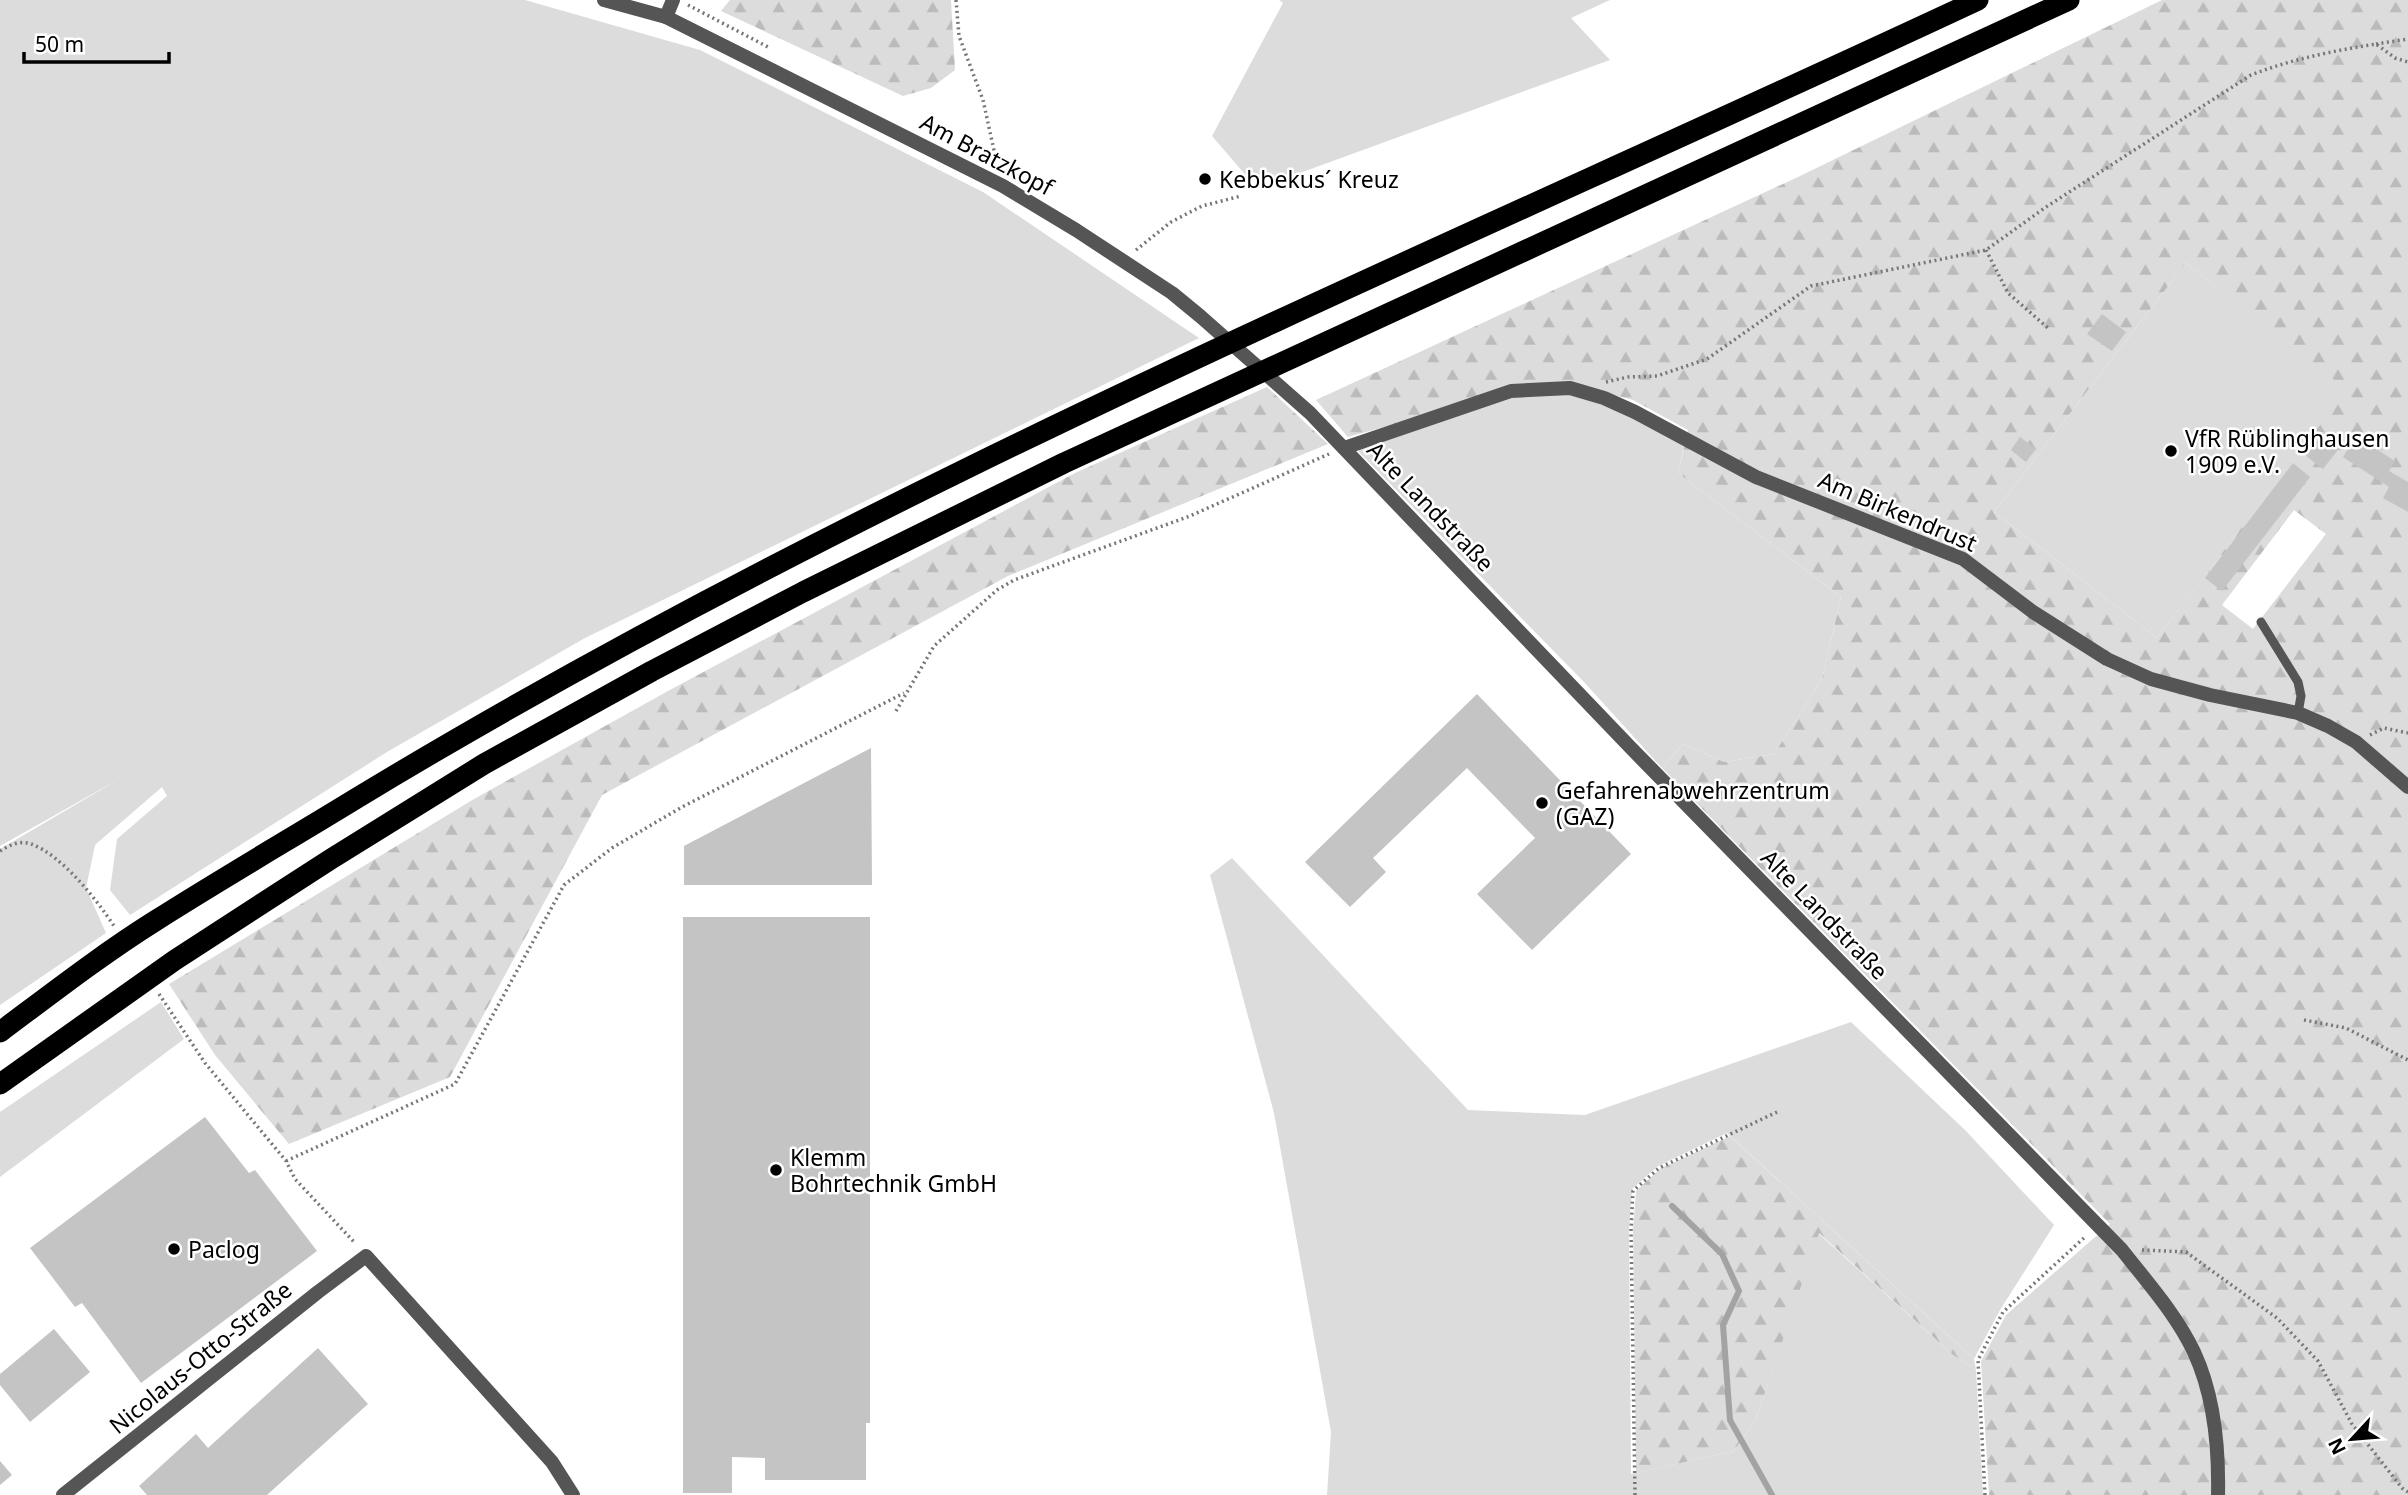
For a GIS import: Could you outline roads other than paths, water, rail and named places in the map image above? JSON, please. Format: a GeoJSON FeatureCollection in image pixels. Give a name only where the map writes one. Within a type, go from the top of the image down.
{"type":"FeatureCollection","features":[{"type":"Feature","properties":{"kind":"highway"},"geometry":{"type":"LineString","coordinates":[[0,1032],[153,922],[461,735],[605,654],[777,563],[1058,424],[1978,0]]}},
{"type":"Feature","properties":{"kind":"highway"},"geometry":{"type":"LineString","coordinates":[[0,1084],[175,960],[331,859],[484,764],[652,671],[803,592],[1076,457],[2069,0]]}},
{"type":"Feature","properties":{"kind":"street","name":"Am Bratzkopf"},"geometry":{"type":"LineString","coordinates":[[604,0],[666,17],[1003,186],[1172,293],[1310,412]]}},
{"type":"Feature","properties":{"kind":"street"},"geometry":{"type":"LineString","coordinates":[[666,17],[673,0]]}},
{"type":"Feature","properties":{"kind":"street","name":"Am Birkendrust"},"geometry":{"type":"LineString","coordinates":[[1344,448],[1511,391],[1570,388],[1604,398],[1756,477],[1963,559],[2033,612],[2107,659],[2151,679],[2210,695],[2298,713],[2328,726],[2356,742],[2408,787]]}},
{"type":"Feature","properties":{"kind":"street","name":"Alte Landstraße"},"geometry":{"type":"LineString","coordinates":[[1310,412],[1641,758],[2122,1250],[2165,1304],[2193,1351],[2213,1420],[2219,1465],[2218,1495]]}},
{"type":"Feature","properties":{"kind":"street","name":"Nicolaus-Otto-Straße"},"geometry":{"type":"LineString","coordinates":[[63,1495],[366,1256],[552,1462],[573,1495]]}},
{"type":"Feature","properties":{"kind":"lane"},"geometry":{"type":"LineString","coordinates":[[2262,622],[2298,682],[2301,696],[2298,713]]}},
{"type":"Feature","properties":{"kind":"waterway"},"geometry":{"type":"LineString","coordinates":[[1672,1206],[1722,1254],[1739,1291],[1723,1325],[1730,1420],[1772,1495]]}},
{"type":"Feature","properties":{"kind":"place","name":"Kebbekus´ Kreuz"},"geometry":{"type":"Point","coordinates":[1205,179]}},
{"type":"Feature","properties":{"kind":"place","name":"VfR Rüblinghausen 1909 e.V."},"geometry":{"type":"Point","coordinates":[2171,451]}},
{"type":"Feature","properties":{"kind":"place","name":"Gefahrenabwehrzentrum (GAZ)"},"geometry":{"type":"Point","coordinates":[1542,803]}},
{"type":"Feature","properties":{"kind":"place","name":"Klemm Bohrtechnik GmbH"},"geometry":{"type":"Point","coordinates":[776,1170]}},
{"type":"Feature","properties":{"kind":"place","name":"Paclog"},"geometry":{"type":"Point","coordinates":[174,1249]}}]}
